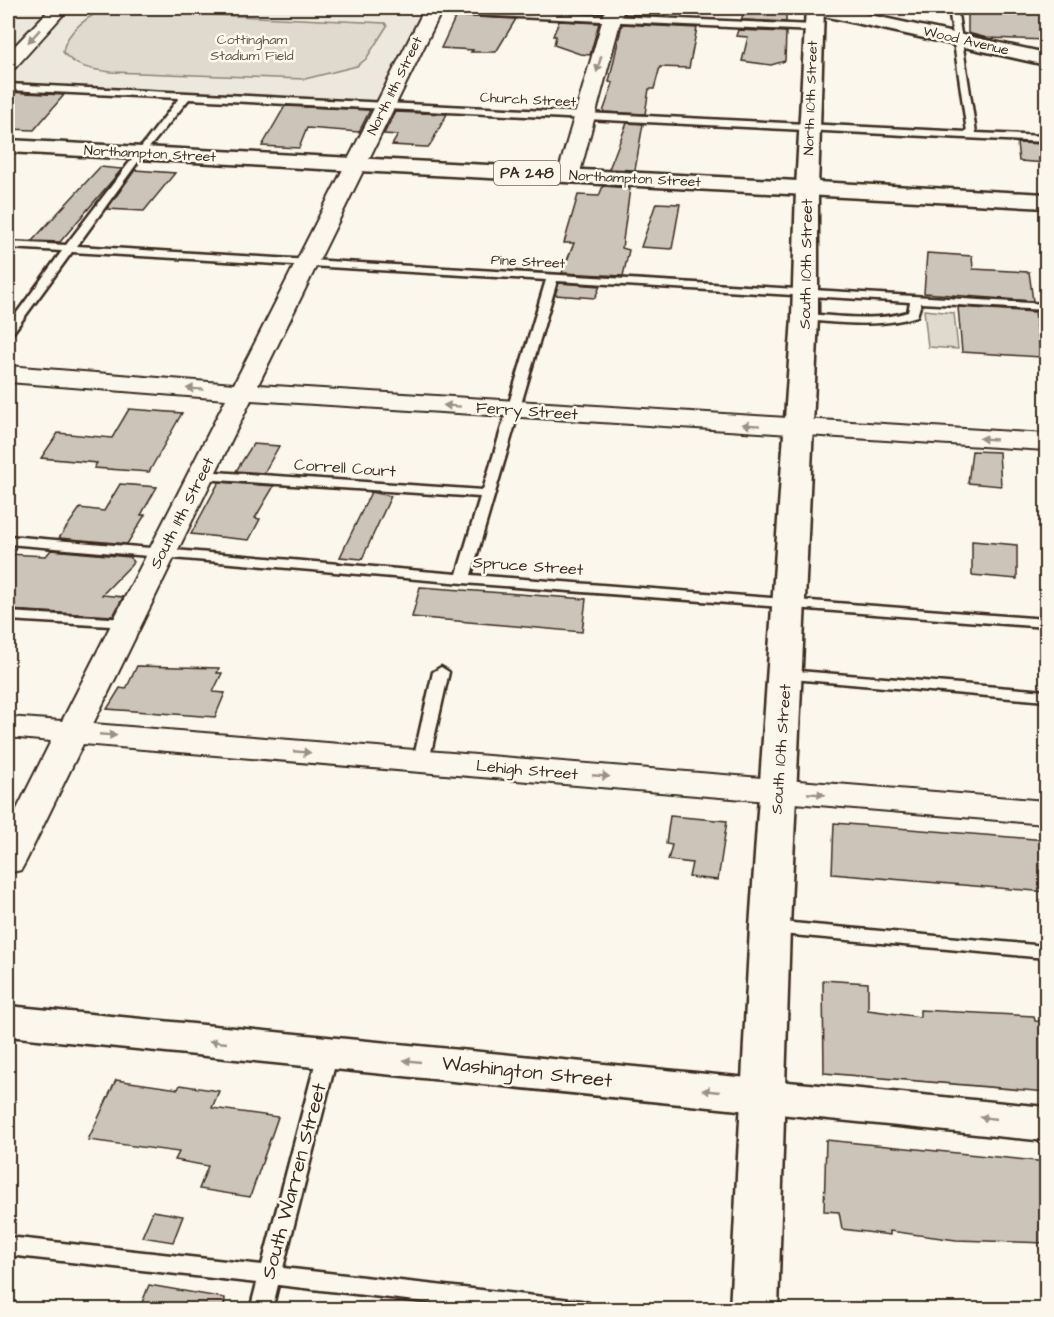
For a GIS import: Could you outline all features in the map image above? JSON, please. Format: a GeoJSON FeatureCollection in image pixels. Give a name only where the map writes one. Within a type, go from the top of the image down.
{"type":"FeatureCollection","features":[{"type":"Feature","properties":{"kind":"main road","name":"Wood Avenue"},"geometry":{"type":"LineString","coordinates":[[815,14],[956,39],[1047,60]]}},
{"type":"Feature","properties":{"kind":"main road","name":"North 10th Street"},"geometry":{"type":"LineString","coordinates":[[807,188],[815,14]]}},
{"type":"Feature","properties":{"kind":"main road","name":"Northampton Street"},"geometry":{"type":"LineString","coordinates":[[8,146],[1047,201]]}},
{"type":"Feature","properties":{"kind":"main road","name":"South 10th Street"},"geometry":{"type":"LineString","coordinates":[[754,1310],[770,927],[806,305],[807,188]]}},
{"type":"Feature","properties":{"kind":"main road","name":"Washington Street"},"geometry":{"type":"LineString","coordinates":[[8,1021],[1047,1124]]}},
{"type":"Feature","properties":{"kind":"street"},"geometry":{"type":"LineString","coordinates":[[8,64],[60,8]]}},
{"type":"Feature","properties":{"kind":"street","name":"North 11th Street"},"geometry":{"type":"LineString","coordinates":[[356,164],[434,9]]}},
{"type":"Feature","properties":{"kind":"street"},"geometry":{"type":"LineString","coordinates":[[568,176],[613,13]]}},
{"type":"Feature","properties":{"kind":"street","name":"South 11th Street"},"geometry":{"type":"LineString","coordinates":[[8,861],[356,164]]}},
{"type":"Feature","properties":{"kind":"street","name":"Ferry Street"},"geometry":{"type":"LineString","coordinates":[[8,374],[512,410],[1047,442]]}},
{"type":"Feature","properties":{"kind":"street","name":"Lehigh Street"},"geometry":{"type":"LineString","coordinates":[[8,727],[1047,813]]}},
{"type":"Feature","properties":{"kind":"lane"},"geometry":{"type":"LineString","coordinates":[[953,8],[972,136]]}},
{"type":"Feature","properties":{"kind":"lane"},"geometry":{"type":"LineString","coordinates":[[434,9],[815,14]]}},
{"type":"Feature","properties":{"kind":"lane","name":"Church Street"},"geometry":{"type":"LineString","coordinates":[[8,87],[1047,139]]}},
{"type":"Feature","properties":{"kind":"lane"},"geometry":{"type":"LineString","coordinates":[[8,332],[140,153],[186,96]]}},
{"type":"Feature","properties":{"kind":"lane","name":"Pine Street"},"geometry":{"type":"LineString","coordinates":[[8,245],[552,278],[806,305],[916,299],[1047,307]]}},
{"type":"Feature","properties":{"kind":"lane"},"geometry":{"type":"LineString","coordinates":[[463,579],[552,278]]}},
{"type":"Feature","properties":{"kind":"lane"},"geometry":{"type":"LineString","coordinates":[[806,305],[879,321],[913,314],[916,299]]}},
{"type":"Feature","properties":{"kind":"lane","name":"Correll Court"},"geometry":{"type":"LineString","coordinates":[[201,475],[488,494]]}},
{"type":"Feature","properties":{"kind":"lane","name":"Spruce Street"},"geometry":{"type":"LineString","coordinates":[[8,540],[463,579],[1047,623]]}},
{"type":"Feature","properties":{"kind":"lane"},"geometry":{"type":"LineString","coordinates":[[8,616],[127,623]]}},
{"type":"Feature","properties":{"kind":"lane"},"geometry":{"type":"LineString","coordinates":[[421,761],[441,672]]}},
{"type":"Feature","properties":{"kind":"lane"},"geometry":{"type":"LineString","coordinates":[[786,675],[1047,696]]}},
{"type":"Feature","properties":{"kind":"lane"},"geometry":{"type":"LineString","coordinates":[[770,927],[1047,952]]}},
{"type":"Feature","properties":{"kind":"lane","name":"South Warren Street"},"geometry":{"type":"LineString","coordinates":[[261,1310],[328,1053]]}},
{"type":"Feature","properties":{"kind":"lane"},"geometry":{"type":"LineString","coordinates":[[8,1246],[581,1310]]}},
{"type":"Feature","properties":{"kind":"shaded area"},"geometry":{"type":"Polygon","coordinates":[[[8,8],[431,8],[384,104],[8,86],[8,8]]]}},
{"type":"Feature","properties":{"kind":"green space","name":"Cottingham Stadium Field"},"geometry":{"type":"Polygon","coordinates":[[[109,10],[385,23],[387,26],[366,59],[357,66],[305,79],[111,72],[91,69],[67,57],[63,52],[73,31],[87,19],[109,10]]]}},
{"type":"Feature","properties":{"kind":"green space"},"geometry":{"type":"Polygon","coordinates":[[[924,310],[954,313],[958,349],[928,347],[924,310]]]}},
{"type":"Feature","properties":{"kind":"building"},"geometry":{"type":"Polygon","coordinates":[[[566,8],[604,8],[602,13],[564,12],[566,8]]]}},
{"type":"Feature","properties":{"kind":"building"},"geometry":{"type":"Polygon","coordinates":[[[626,8],[658,8],[655,13],[666,13],[665,16],[625,14],[626,8]]]}},
{"type":"Feature","properties":{"kind":"building"},"geometry":{"type":"Polygon","coordinates":[[[760,8],[786,8],[786,22],[741,20],[743,15],[760,8]]]}},
{"type":"Feature","properties":{"kind":"building"},"geometry":{"type":"Polygon","coordinates":[[[968,8],[1043,8],[1047,40],[987,38],[968,33],[968,8]]]}},
{"type":"Feature","properties":{"kind":"building"},"geometry":{"type":"Polygon","coordinates":[[[456,16],[516,19],[496,52],[471,52],[473,50],[441,48],[456,16]]]}},
{"type":"Feature","properties":{"kind":"building"},"geometry":{"type":"Polygon","coordinates":[[[559,21],[599,23],[590,55],[554,45],[556,36],[553,36],[559,21]]]}},
{"type":"Feature","properties":{"kind":"building"},"geometry":{"type":"Polygon","coordinates":[[[622,24],[697,28],[689,68],[660,67],[654,89],[649,89],[645,114],[603,112],[613,83],[609,82],[622,24]]]}},
{"type":"Feature","properties":{"kind":"building"},"geometry":{"type":"Polygon","coordinates":[[[738,30],[786,32],[785,61],[771,65],[742,61],[748,37],[736,36],[738,30]]]}},
{"type":"Feature","properties":{"kind":"building"},"geometry":{"type":"Polygon","coordinates":[[[8,92],[64,95],[34,130],[8,129],[8,92]]]}},
{"type":"Feature","properties":{"kind":"building"},"geometry":{"type":"Polygon","coordinates":[[[285,106],[370,110],[359,132],[307,128],[299,148],[262,146],[285,106]]]}},
{"type":"Feature","properties":{"kind":"building"},"geometry":{"type":"Polygon","coordinates":[[[395,112],[447,114],[429,147],[425,147],[392,145],[398,135],[384,134],[395,112]]]}},
{"type":"Feature","properties":{"kind":"building"},"geometry":{"type":"Polygon","coordinates":[[[627,123],[643,124],[635,170],[609,169],[627,123]]]}},
{"type":"Feature","properties":{"kind":"building"},"geometry":{"type":"Polygon","coordinates":[[[1017,143],[1047,144],[1047,163],[1019,161],[1017,143]]]}},
{"type":"Feature","properties":{"kind":"building"},"geometry":{"type":"Polygon","coordinates":[[[100,167],[122,169],[60,242],[32,241],[100,167]]]}},
{"type":"Feature","properties":{"kind":"building"},"geometry":{"type":"Polygon","coordinates":[[[135,170],[175,173],[144,211],[107,209],[135,170]]]}},
{"type":"Feature","properties":{"kind":"building"},"geometry":{"type":"Polygon","coordinates":[[[603,186],[630,188],[622,248],[629,250],[623,276],[562,273],[574,243],[564,243],[578,195],[599,196],[603,186]]]}},
{"type":"Feature","properties":{"kind":"building"},"geometry":{"type":"Polygon","coordinates":[[[656,203],[680,204],[672,249],[641,247],[656,203]]]}},
{"type":"Feature","properties":{"kind":"building"},"geometry":{"type":"Polygon","coordinates":[[[927,253],[972,256],[973,269],[1029,272],[1033,301],[924,293],[927,253]]]}},
{"type":"Feature","properties":{"kind":"building"},"geometry":{"type":"Polygon","coordinates":[[[559,283],[600,286],[595,298],[555,295],[559,283]]]}},
{"type":"Feature","properties":{"kind":"building"},"geometry":{"type":"Polygon","coordinates":[[[958,307],[1035,312],[1041,357],[962,352],[958,307]]]}},
{"type":"Feature","properties":{"kind":"building"},"geometry":{"type":"Polygon","coordinates":[[[129,409],[182,413],[149,472],[94,468],[97,463],[41,458],[58,433],[112,438],[129,409]]]}},
{"type":"Feature","properties":{"kind":"building"},"geometry":{"type":"Polygon","coordinates":[[[253,444],[279,446],[264,473],[236,471],[253,444]]]}},
{"type":"Feature","properties":{"kind":"building"},"geometry":{"type":"Polygon","coordinates":[[[972,451],[999,452],[1001,486],[968,483],[972,451]]]}},
{"type":"Feature","properties":{"kind":"building"},"geometry":{"type":"Polygon","coordinates":[[[219,482],[274,486],[255,518],[260,519],[249,540],[191,534],[219,482]]]}},
{"type":"Feature","properties":{"kind":"building"},"geometry":{"type":"Polygon","coordinates":[[[120,484],[157,487],[141,515],[145,515],[127,544],[59,538],[80,508],[104,511],[120,484]]]}},
{"type":"Feature","properties":{"kind":"building"},"geometry":{"type":"Polygon","coordinates":[[[371,492],[391,496],[362,559],[340,557],[371,492]]]}},
{"type":"Feature","properties":{"kind":"building"},"geometry":{"type":"Polygon","coordinates":[[[972,541],[1017,545],[1017,579],[972,575],[972,541]]]}},
{"type":"Feature","properties":{"kind":"building"},"geometry":{"type":"Polygon","coordinates":[[[51,550],[130,557],[134,562],[102,595],[123,597],[113,616],[8,610],[8,554],[46,556],[51,550]]]}},
{"type":"Feature","properties":{"kind":"building"},"geometry":{"type":"Polygon","coordinates":[[[420,587],[586,599],[582,632],[412,617],[420,587]]]}},
{"type":"Feature","properties":{"kind":"building"},"geometry":{"type":"Polygon","coordinates":[[[137,666],[219,668],[217,673],[222,673],[213,692],[225,693],[215,717],[107,709],[120,688],[126,689],[137,666]]]}},
{"type":"Feature","properties":{"kind":"building"},"geometry":{"type":"Polygon","coordinates":[[[670,816],[727,821],[718,880],[689,877],[692,863],[668,860],[672,845],[666,844],[670,816]]]}},
{"type":"Feature","properties":{"kind":"building"},"geometry":{"type":"Polygon","coordinates":[[[834,823],[1047,840],[1047,892],[832,874],[834,823]]]}},
{"type":"Feature","properties":{"kind":"building"},"geometry":{"type":"Polygon","coordinates":[[[823,980],[868,983],[868,1010],[920,1017],[920,1010],[1034,1016],[1035,1021],[1047,1022],[1047,1092],[824,1073],[823,980]]]}},
{"type":"Feature","properties":{"kind":"building"},"geometry":{"type":"Polygon","coordinates":[[[116,1080],[178,1089],[180,1085],[219,1091],[212,1108],[278,1117],[250,1197],[199,1189],[208,1166],[175,1160],[179,1152],[88,1140],[116,1080]]]}},
{"type":"Feature","properties":{"kind":"building"},"geometry":{"type":"Polygon","coordinates":[[[826,1140],[1047,1162],[1047,1243],[956,1240],[890,1231],[890,1235],[842,1229],[839,1212],[824,1211],[826,1140]]]}},
{"type":"Feature","properties":{"kind":"building"},"geometry":{"type":"Polygon","coordinates":[[[153,1211],[183,1216],[173,1242],[142,1237],[153,1211]]]}},
{"type":"Feature","properties":{"kind":"building"},"geometry":{"type":"Polygon","coordinates":[[[149,1285],[225,1298],[224,1310],[139,1310],[149,1285]]]}}]}
